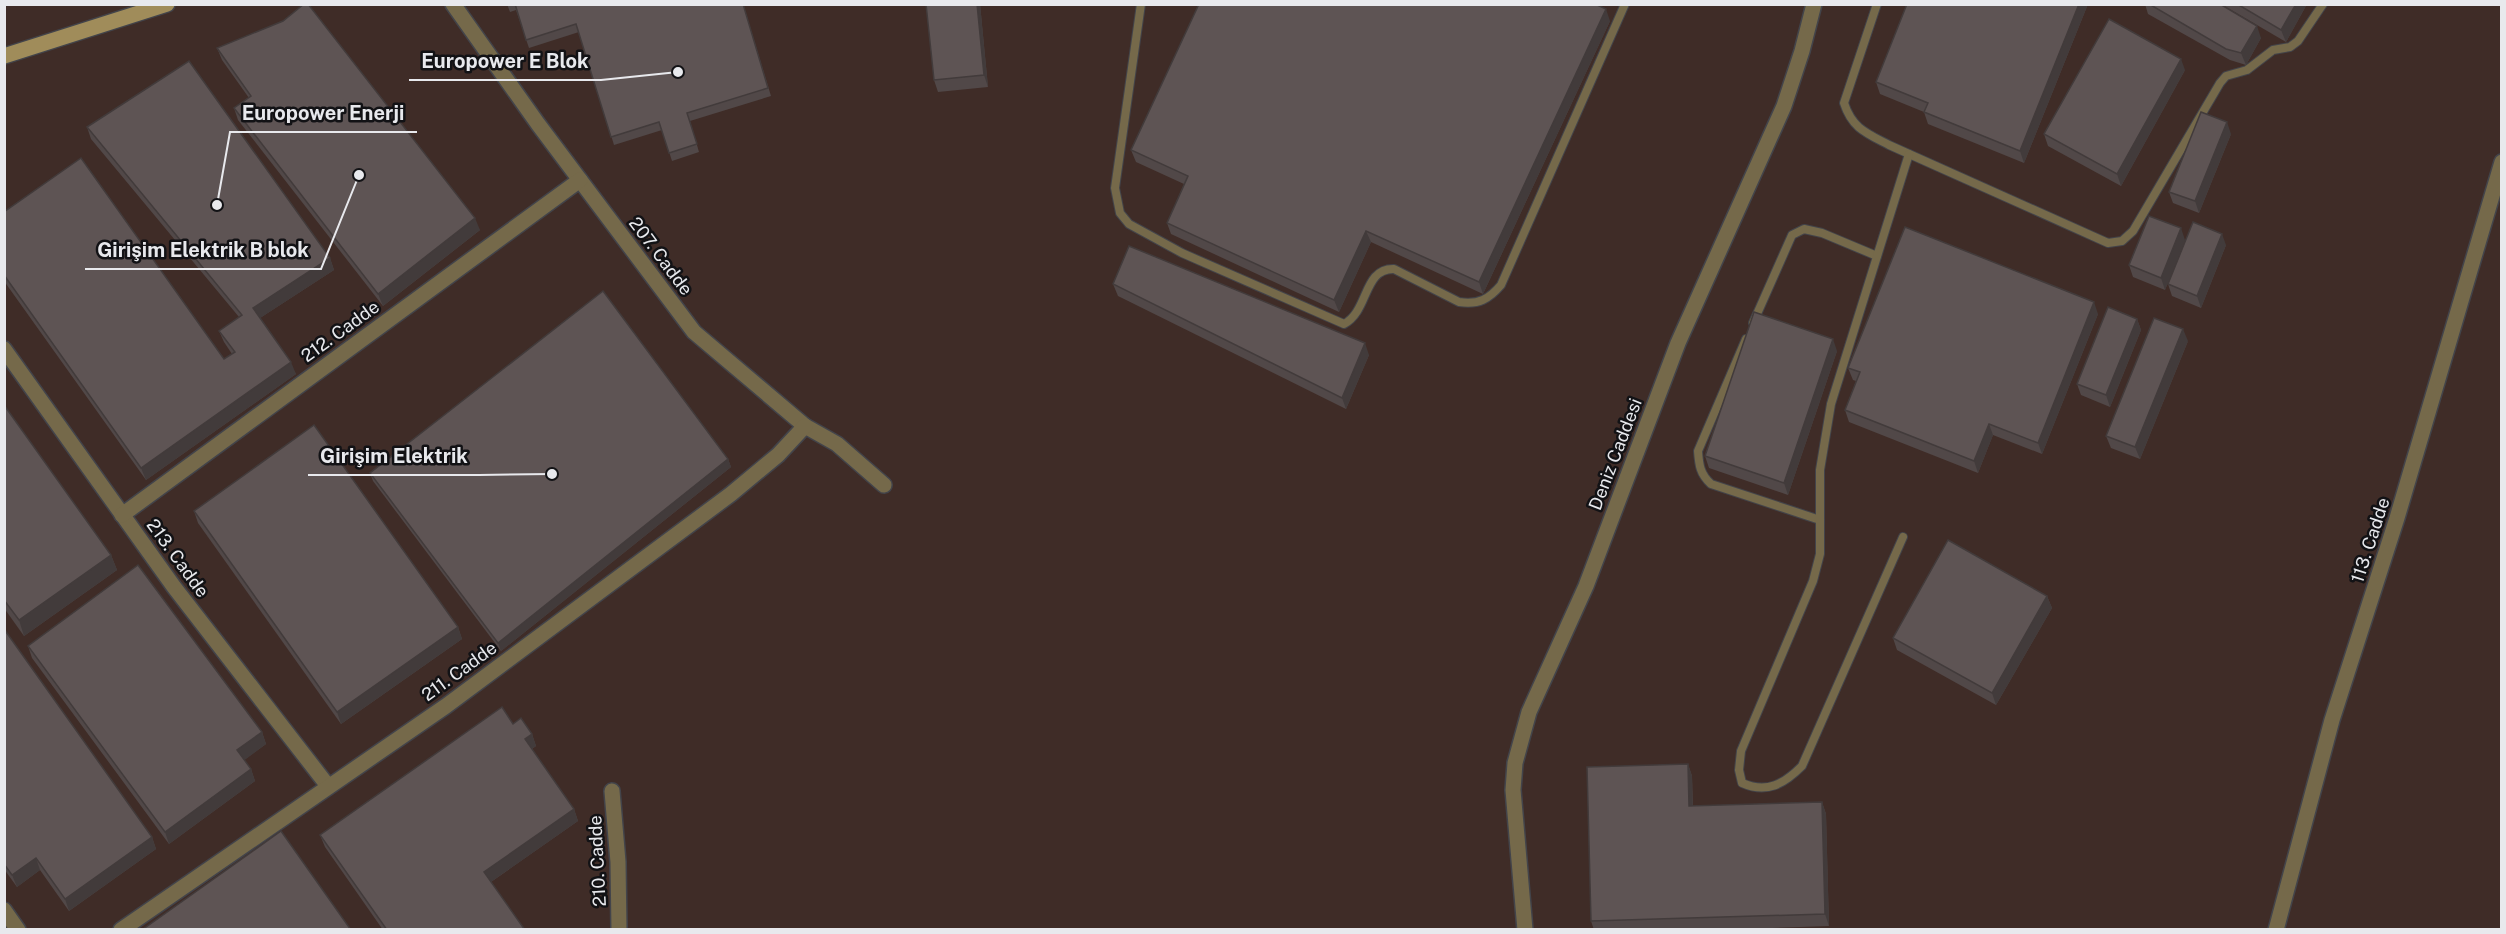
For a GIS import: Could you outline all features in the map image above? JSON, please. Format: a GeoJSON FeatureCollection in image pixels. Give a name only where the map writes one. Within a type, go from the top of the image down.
{"type":"FeatureCollection","features":[{"type":"Feature","properties":{"kind":"street"},"geometry":{"type":"LineString","coordinates":[[4,56],[144,8],[166,4]]}},
{"type":"Feature","properties":{"kind":"street","name":"207. Cadde"},"geometry":{"type":"LineString","coordinates":[[453,4],[580,180],[694,332],[805,426],[837,444],[884,485]]}},
{"type":"Feature","properties":{"kind":"street","name":"Deniz Caddesi"},"geometry":{"type":"LineString","coordinates":[[1525,930],[1513,790],[1515,763],[1529,712],[1586,586],[1678,343],[1784,106],[1814,4]]}},
{"type":"Feature","properties":{"kind":"street","name":"113. Cadde"},"geometry":{"type":"LineString","coordinates":[[2276,930],[2332,720],[2397,518],[2502,162]]}},
{"type":"Feature","properties":{"kind":"street","name":"212. Cadde"},"geometry":{"type":"LineString","coordinates":[[122,515],[580,180]]}},
{"type":"Feature","properties":{"kind":"street","name":"213. Cadde"},"geometry":{"type":"LineString","coordinates":[[4,349],[174,587],[328,786]]}},
{"type":"Feature","properties":{"kind":"street","name":"211. Cadde"},"geometry":{"type":"LineString","coordinates":[[121,930],[446,706],[731,494],[778,455],[805,426]]}},
{"type":"Feature","properties":{"kind":"street","name":"210. Cadde"},"geometry":{"type":"LineString","coordinates":[[612,791],[618,862],[619,930]]}},
{"type":"Feature","properties":{"kind":"street"},"geometry":{"type":"LineString","coordinates":[[4,910],[18,930]]}},
{"type":"Feature","properties":{"kind":"lane"},"geometry":{"type":"LineString","coordinates":[[1141,4],[1116,188],[1120,213],[1129,224],[1182,253],[1344,324],[1354,318],[1371,283],[1378,273],[1386,268],[1394,269],[1459,302],[1469,304],[1489,299],[1501,285],[1625,4]]}},
{"type":"Feature","properties":{"kind":"lane"},"geometry":{"type":"LineString","coordinates":[[1877,4],[1844,103],[1849,119],[1864,132],[1909,154],[2108,243],[2121,241],[2133,231],[2226,76],[2247,69],[2273,50],[2290,47],[2298,42],[2323,4]]}},
{"type":"Feature","properties":{"kind":"lane"},"geometry":{"type":"LineString","coordinates":[[1903,537],[1802,766],[1788,780],[1756,789],[1742,783],[1739,770],[1741,752],[1813,582],[1820,554],[1820,470],[1831,404],[1909,154]]}},
{"type":"Feature","properties":{"kind":"lane"},"geometry":{"type":"LineString","coordinates":[[1820,520],[1711,484],[1703,478],[1699,467],[1698,451],[1792,235],[1804,229],[1822,233],[1877,256]]}},
{"type":"Feature","properties":{"kind":"shaded area"},"geometry":{"type":"Polygon","coordinates":[[[5,5],[2501,5],[2501,929],[5,929],[5,5]]]}},
{"type":"Feature","properties":{"kind":"building"},"geometry":{"type":"Polygon","coordinates":[[[304,4],[308,4],[475,218],[378,294],[234,108],[251,96],[217,48],[283,21],[304,4]]]}},
{"type":"Feature","properties":{"kind":"building"},"geometry":{"type":"Polygon","coordinates":[[[515,4],[743,4],[768,88],[687,113],[697,144],[669,153],[659,122],[611,137],[576,24],[526,40],[515,4]]]}},
{"type":"Feature","properties":{"kind":"building"},"geometry":{"type":"Polygon","coordinates":[[[926,4],[977,4],[984,75],[934,80],[926,4]]]}},
{"type":"Feature","properties":{"kind":"building"},"geometry":{"type":"Polygon","coordinates":[[[1199,4],[1595,4],[1606,9],[1479,282],[1366,231],[1334,300],[1167,223],[1188,176],[1131,150],[1199,4]]]}},
{"type":"Feature","properties":{"kind":"building"},"geometry":{"type":"Polygon","coordinates":[[[1907,4],[2079,4],[2020,151],[1924,112],[1928,103],[1876,82],[1907,4]]]}},
{"type":"Feature","properties":{"kind":"building"},"geometry":{"type":"Polygon","coordinates":[[[2149,4],[2220,4],[2257,26],[2241,53],[2226,49],[2149,4]]]}},
{"type":"Feature","properties":{"kind":"building"},"geometry":{"type":"Polygon","coordinates":[[[2237,4],[2296,4],[2281,30],[2237,4]]]}},
{"type":"Feature","properties":{"kind":"building"},"geometry":{"type":"Polygon","coordinates":[[[2109,19],[2181,59],[2117,174],[2044,134],[2109,19]]]}},
{"type":"Feature","properties":{"kind":"building"},"geometry":{"type":"Polygon","coordinates":[[[189,61],[330,258],[253,308],[291,362],[141,468],[4,275],[4,212],[81,158],[224,359],[235,352],[219,331],[242,315],[87,127],[189,61]]]}},
{"type":"Feature","properties":{"kind":"building"},"geometry":{"type":"Polygon","coordinates":[[[2201,112],[2227,122],[2195,201],[2169,192],[2201,112]]]}},
{"type":"Feature","properties":{"kind":"building"},"geometry":{"type":"Polygon","coordinates":[[[2149,216],[2181,228],[2161,278],[2129,265],[2149,216]]]}},
{"type":"Feature","properties":{"kind":"building"},"geometry":{"type":"Polygon","coordinates":[[[2193,222],[2222,234],[2197,296],[2168,284],[2193,222]]]}},
{"type":"Feature","properties":{"kind":"building"},"geometry":{"type":"Polygon","coordinates":[[[1905,227],[2094,302],[2038,443],[1989,424],[1974,461],[1845,410],[1860,372],[1848,368],[1905,227]]]}},
{"type":"Feature","properties":{"kind":"building"},"geometry":{"type":"Polygon","coordinates":[[[1129,246],[1365,343],[1342,398],[1113,284],[1129,246]]]}},
{"type":"Feature","properties":{"kind":"building"},"geometry":{"type":"Polygon","coordinates":[[[603,291],[728,459],[498,643],[370,473],[603,291]]]}},
{"type":"Feature","properties":{"kind":"building"},"geometry":{"type":"Polygon","coordinates":[[[2108,307],[2137,319],[2106,395],[2077,384],[2108,307]]]}},
{"type":"Feature","properties":{"kind":"building"},"geometry":{"type":"Polygon","coordinates":[[[1754,312],[1833,339],[1784,483],[1705,456],[1754,312]]]}},
{"type":"Feature","properties":{"kind":"building"},"geometry":{"type":"Polygon","coordinates":[[[2154,318],[2183,329],[2135,447],[2106,436],[2154,318]]]}},
{"type":"Feature","properties":{"kind":"building"},"geometry":{"type":"Polygon","coordinates":[[[4,405],[111,555],[19,620],[4,600],[4,405]]]}},
{"type":"Feature","properties":{"kind":"building"},"geometry":{"type":"Polygon","coordinates":[[[314,425],[458,627],[337,712],[194,511],[314,425]]]}},
{"type":"Feature","properties":{"kind":"building"},"geometry":{"type":"Polygon","coordinates":[[[1948,540],[2047,596],[1992,693],[1893,638],[1948,540]]]}},
{"type":"Feature","properties":{"kind":"building"},"geometry":{"type":"Polygon","coordinates":[[[138,565],[262,732],[237,750],[251,769],[165,832],[28,646],[138,565]]]}},
{"type":"Feature","properties":{"kind":"building"},"geometry":{"type":"Polygon","coordinates":[[[4,629],[152,837],[65,899],[36,858],[12,875],[4,864],[4,629]]]}},
{"type":"Feature","properties":{"kind":"building"},"geometry":{"type":"Polygon","coordinates":[[[502,707],[513,724],[521,718],[532,734],[525,739],[574,809],[484,872],[525,930],[387,930],[320,835],[502,707]]]}},
{"type":"Feature","properties":{"kind":"building"},"geometry":{"type":"Polygon","coordinates":[[[1688,764],[1689,806],[1822,802],[1825,914],[1591,921],[1587,767],[1688,764]]]}},
{"type":"Feature","properties":{"kind":"building"},"geometry":{"type":"Polygon","coordinates":[[[281,831],[351,930],[142,930],[281,831]]]}},
{"type":"Feature","properties":{"kind":"place","name":"Europower E Blok"},"geometry":{"type":"Point","coordinates":[678,72]}},
{"type":"Feature","properties":{"kind":"place","name":"Girişim Elektrik B blok"},"geometry":{"type":"Point","coordinates":[359,175]}},
{"type":"Feature","properties":{"kind":"place","name":"Europower Enerji"},"geometry":{"type":"Point","coordinates":[217,205]}},
{"type":"Feature","properties":{"kind":"place","name":"Girişim Elektrik"},"geometry":{"type":"Point","coordinates":[552,474]}}]}
